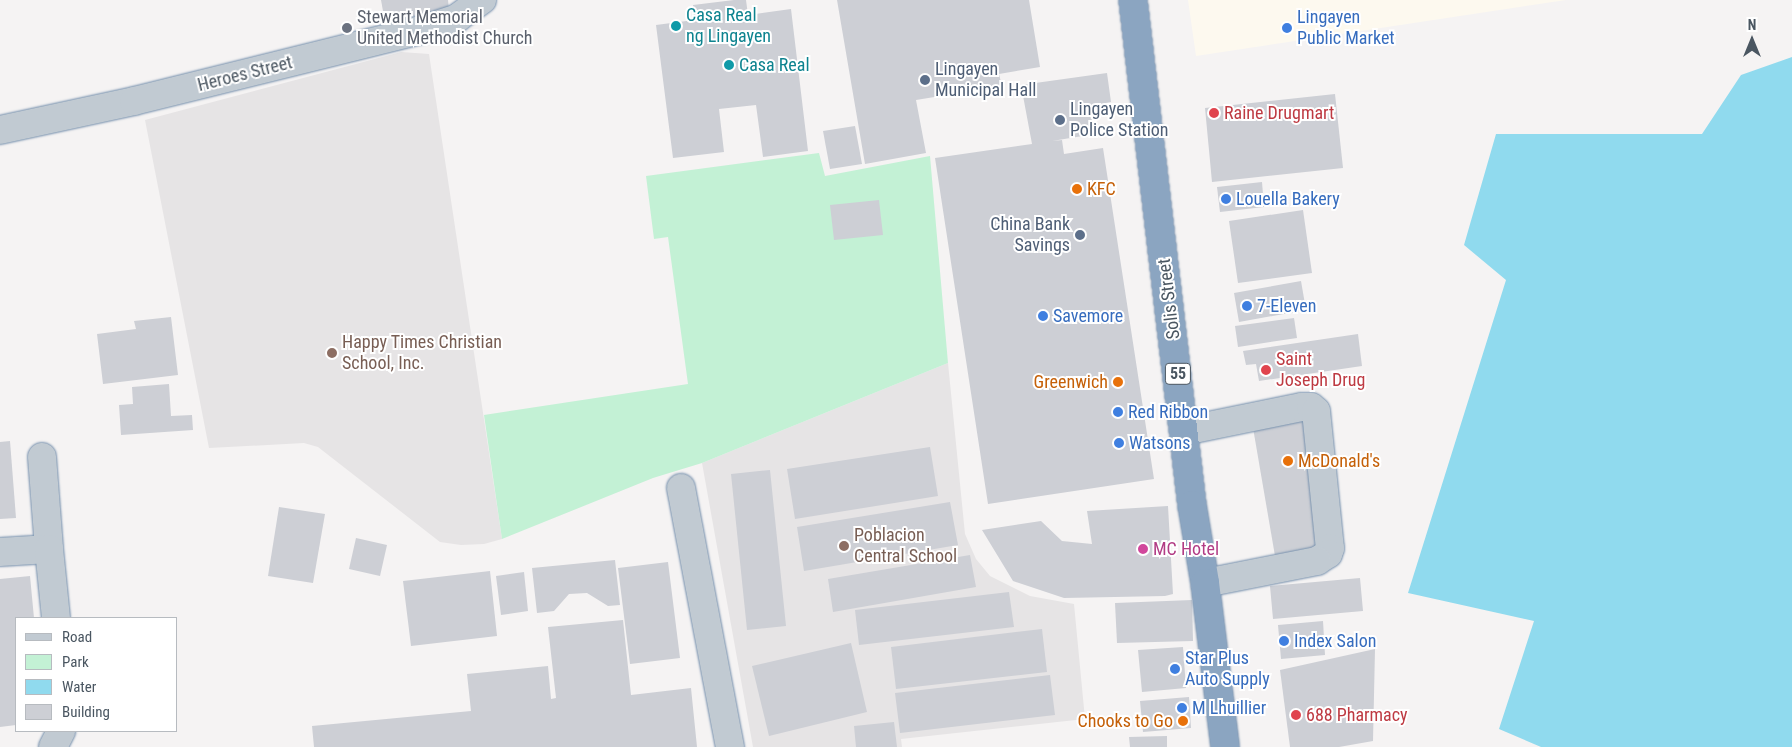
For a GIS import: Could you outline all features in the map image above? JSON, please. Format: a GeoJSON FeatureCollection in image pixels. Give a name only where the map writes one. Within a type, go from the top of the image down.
{"type":"FeatureCollection","features":[{"type":"Feature","properties":{"kind":"highway","name":"Solis Street"},"geometry":{"type":"LineString","coordinates":[[1133,0],[1192,505],[1205,583],[1225,747]]}},
{"type":"Feature","properties":{"kind":"street","name":"Heroes Street"},"geometry":{"type":"LineString","coordinates":[[0,130],[134,101],[421,30],[457,18],[482,0]]}},
{"type":"Feature","properties":{"kind":"street"},"geometry":{"type":"LineString","coordinates":[[1184,431],[1302,408],[1314,408],[1316,411],[1330,548],[1328,554],[1316,561],[1205,583]]}},
{"type":"Feature","properties":{"kind":"street"},"geometry":{"type":"LineString","coordinates":[[42,456],[56,617]]}},
{"type":"Feature","properties":{"kind":"street"},"geometry":{"type":"LineString","coordinates":[[681,488],[730,747]]}},
{"type":"Feature","properties":{"kind":"street"},"geometry":{"type":"LineString","coordinates":[[0,552],[49,549]]}},
{"type":"Feature","properties":{"kind":"street"},"geometry":{"type":"LineString","coordinates":[[53,747],[60,732]]}},
{"type":"Feature","properties":{"kind":"shaded area","name":"Lingayen Public Market"},"geometry":{"type":"Polygon","coordinates":[[[1188,0],[1566,0],[1196,56],[1188,0]]]}},
{"type":"Feature","properties":{"kind":"shaded area","name":"Happy Times Christian School, Inc."},"geometry":{"type":"Polygon","coordinates":[[[401,52],[429,54],[502,539],[484,544],[461,545],[440,542],[318,447],[304,443],[209,448],[145,120],[401,52]]]}},
{"type":"Feature","properties":{"kind":"shaded area","name":"Poblacion Central School"},"geometry":{"type":"Polygon","coordinates":[[[948,363],[965,534],[976,559],[990,576],[1030,596],[1074,604],[1085,719],[901,739],[902,747],[753,747],[702,463],[948,363]]]}},
{"type":"Feature","properties":{"kind":"green space"},"geometry":{"type":"Polygon","coordinates":[[[819,153],[825,176],[930,156],[948,363],[702,463],[653,478],[502,539],[484,415],[688,384],[668,237],[654,239],[646,176],[819,153]]]}},
{"type":"Feature","properties":{"kind":"water"},"geometry":{"type":"Polygon","coordinates":[[[1792,57],[1792,747],[1541,747],[1499,729],[1534,621],[1408,593],[1506,280],[1464,245],[1496,134],[1702,134],[1741,75],[1792,57]]]}},
{"type":"Feature","properties":{"kind":"building"},"geometry":{"type":"Polygon","coordinates":[[[381,0],[448,0],[449,10],[385,22],[381,0]]]}},
{"type":"Feature","properties":{"kind":"building","name":"Casa Real"},"geometry":{"type":"Polygon","coordinates":[[[746,0],[748,15],[791,9],[808,151],[763,157],[756,105],[719,109],[724,152],[673,158],[656,25],[694,20],[693,5],[746,0]]]}},
{"type":"Feature","properties":{"kind":"building","name":"Lingayen Municipal Hall"},"geometry":{"type":"Polygon","coordinates":[[[837,0],[1029,0],[1040,67],[999,74],[1002,86],[916,100],[926,153],[865,164],[837,0]]]}},
{"type":"Feature","properties":{"kind":"building"},"geometry":{"type":"Polygon","coordinates":[[[1107,73],[1111,102],[1090,106],[1095,134],[1052,141],[1062,140],[1064,154],[1103,148],[1154,479],[988,504],[935,158],[1032,144],[1021,85],[1107,73]]]}},
{"type":"Feature","properties":{"kind":"building"},"geometry":{"type":"Polygon","coordinates":[[[1335,94],[1343,168],[1212,182],[1205,108],[1335,94]]]}},
{"type":"Feature","properties":{"kind":"building"},"geometry":{"type":"Polygon","coordinates":[[[855,126],[862,164],[830,169],[823,131],[855,126]]]}},
{"type":"Feature","properties":{"kind":"building"},"geometry":{"type":"Polygon","coordinates":[[[1262,182],[1264,207],[1220,212],[1217,187],[1262,182]]]}},
{"type":"Feature","properties":{"kind":"building"},"geometry":{"type":"Polygon","coordinates":[[[879,200],[883,235],[834,240],[830,205],[879,200]]]}},
{"type":"Feature","properties":{"kind":"building"},"geometry":{"type":"Polygon","coordinates":[[[1303,210],[1312,273],[1238,283],[1229,221],[1303,210]]]}},
{"type":"Feature","properties":{"kind":"building"},"geometry":{"type":"Polygon","coordinates":[[[1301,281],[1306,310],[1239,322],[1234,293],[1301,281]]]}},
{"type":"Feature","properties":{"kind":"building"},"geometry":{"type":"Polygon","coordinates":[[[171,317],[178,375],[103,384],[97,334],[136,329],[134,321],[171,317]]]}},
{"type":"Feature","properties":{"kind":"building"},"geometry":{"type":"Polygon","coordinates":[[[1294,318],[1297,338],[1238,347],[1235,326],[1294,318]]]}},
{"type":"Feature","properties":{"kind":"building"},"geometry":{"type":"Polygon","coordinates":[[[1358,334],[1362,366],[1259,381],[1256,364],[1246,365],[1243,351],[1358,334]]]}},
{"type":"Feature","properties":{"kind":"building"},"geometry":{"type":"Polygon","coordinates":[[[169,384],[171,416],[192,415],[193,430],[121,435],[119,405],[133,404],[132,387],[169,384]]]}},
{"type":"Feature","properties":{"kind":"building"},"geometry":{"type":"Polygon","coordinates":[[[1304,413],[1326,548],[1275,556],[1252,422],[1304,413]]]}},
{"type":"Feature","properties":{"kind":"building"},"geometry":{"type":"Polygon","coordinates":[[[10,441],[16,518],[0,519],[0,442],[10,441]]]}},
{"type":"Feature","properties":{"kind":"building"},"geometry":{"type":"Polygon","coordinates":[[[930,447],[938,496],[795,519],[787,469],[930,447]]]}},
{"type":"Feature","properties":{"kind":"building"},"geometry":{"type":"Polygon","coordinates":[[[770,470],[786,626],[747,630],[731,474],[770,470]]]}},
{"type":"Feature","properties":{"kind":"building"},"geometry":{"type":"Polygon","coordinates":[[[950,502],[958,545],[804,571],[797,527],[950,502]]]}},
{"type":"Feature","properties":{"kind":"building"},"geometry":{"type":"Polygon","coordinates":[[[1168,506],[1173,594],[1165,596],[1064,598],[1013,581],[982,530],[1041,521],[1062,541],[1092,544],[1087,511],[1168,506]]]}},
{"type":"Feature","properties":{"kind":"building"},"geometry":{"type":"Polygon","coordinates":[[[279,507],[325,514],[313,583],[268,576],[279,507]]]}},
{"type":"Feature","properties":{"kind":"building"},"geometry":{"type":"Polygon","coordinates":[[[356,538],[387,545],[380,576],[349,569],[356,538]]]}},
{"type":"Feature","properties":{"kind":"building"},"geometry":{"type":"Polygon","coordinates":[[[970,555],[976,587],[833,612],[828,579],[970,555]]]}},
{"type":"Feature","properties":{"kind":"building"},"geometry":{"type":"Polygon","coordinates":[[[615,560],[620,605],[608,606],[587,593],[569,594],[554,611],[537,613],[532,568],[615,560]]]}},
{"type":"Feature","properties":{"kind":"building"},"geometry":{"type":"Polygon","coordinates":[[[668,562],[680,658],[630,664],[618,568],[668,562]]]}},
{"type":"Feature","properties":{"kind":"building"},"geometry":{"type":"Polygon","coordinates":[[[490,571],[497,636],[411,646],[403,581],[490,571]]]}},
{"type":"Feature","properties":{"kind":"building"},"geometry":{"type":"Polygon","coordinates":[[[524,572],[528,611],[501,615],[496,576],[524,572]]]}},
{"type":"Feature","properties":{"kind":"building"},"geometry":{"type":"Polygon","coordinates":[[[30,576],[34,617],[15,617],[15,725],[0,727],[0,579],[30,576]]]}},
{"type":"Feature","properties":{"kind":"building"},"geometry":{"type":"Polygon","coordinates":[[[1360,578],[1363,611],[1273,619],[1270,586],[1360,578]]]}},
{"type":"Feature","properties":{"kind":"building"},"geometry":{"type":"Polygon","coordinates":[[[1009,592],[1014,627],[859,645],[855,610],[1009,592]]]}},
{"type":"Feature","properties":{"kind":"building"},"geometry":{"type":"Polygon","coordinates":[[[1192,600],[1193,641],[1117,643],[1115,603],[1192,600]]]}},
{"type":"Feature","properties":{"kind":"building"},"geometry":{"type":"Polygon","coordinates":[[[623,620],[631,695],[691,688],[697,747],[314,747],[312,726],[471,711],[467,674],[548,666],[551,699],[556,698],[548,627],[623,620]]]}},
{"type":"Feature","properties":{"kind":"building"},"geometry":{"type":"Polygon","coordinates":[[[1323,621],[1325,655],[1281,659],[1278,625],[1323,621]]]}},
{"type":"Feature","properties":{"kind":"building"},"geometry":{"type":"Polygon","coordinates":[[[1042,629],[1047,672],[896,689],[891,647],[1042,629]]]}},
{"type":"Feature","properties":{"kind":"building"},"geometry":{"type":"Polygon","coordinates":[[[851,643],[867,712],[769,736],[752,666],[851,643]]]}},
{"type":"Feature","properties":{"kind":"building"},"geometry":{"type":"Polygon","coordinates":[[[1183,647],[1186,688],[1142,692],[1138,650],[1183,647]]]}},
{"type":"Feature","properties":{"kind":"building"},"geometry":{"type":"Polygon","coordinates":[[[1375,649],[1373,741],[1339,747],[1290,747],[1280,670],[1375,649]]]}},
{"type":"Feature","properties":{"kind":"building"},"geometry":{"type":"Polygon","coordinates":[[[1050,675],[1055,715],[900,733],[895,693],[1050,675]]]}},
{"type":"Feature","properties":{"kind":"building"},"geometry":{"type":"Polygon","coordinates":[[[1189,697],[1191,728],[1143,732],[1140,701],[1189,697]]]}},
{"type":"Feature","properties":{"kind":"building"},"geometry":{"type":"Polygon","coordinates":[[[894,722],[897,747],[856,747],[854,726],[894,722]]]}},
{"type":"Feature","properties":{"kind":"building"},"geometry":{"type":"Polygon","coordinates":[[[1167,736],[1167,747],[1130,747],[1129,737],[1167,736]]]}},
{"type":"Feature","properties":{"kind":"place","name":"Casa Real ng Lingayen"},"geometry":{"type":"Point","coordinates":[676,26]}},
{"type":"Feature","properties":{"kind":"place","name":"Stewart Memorial United Methodist Church"},"geometry":{"type":"Point","coordinates":[347,28]}},
{"type":"Feature","properties":{"kind":"place","name":"Lingayen Public Market"},"geometry":{"type":"Point","coordinates":[1287,28]}},
{"type":"Feature","properties":{"kind":"place","name":"Casa Real"},"geometry":{"type":"Point","coordinates":[729,65]}},
{"type":"Feature","properties":{"kind":"place","name":"Lingayen Municipal Hall"},"geometry":{"type":"Point","coordinates":[925,80]}},
{"type":"Feature","properties":{"kind":"place","name":"Raine Drugmart"},"geometry":{"type":"Point","coordinates":[1214,113]}},
{"type":"Feature","properties":{"kind":"place","name":"Lingayen Police Station"},"geometry":{"type":"Point","coordinates":[1060,120]}},
{"type":"Feature","properties":{"kind":"place","name":"KFC"},"geometry":{"type":"Point","coordinates":[1077,189]}},
{"type":"Feature","properties":{"kind":"place","name":"Louella Bakery"},"geometry":{"type":"Point","coordinates":[1226,199]}},
{"type":"Feature","properties":{"kind":"place","name":"China Bank Savings"},"geometry":{"type":"Point","coordinates":[1080,235]}},
{"type":"Feature","properties":{"kind":"place","name":"7-Eleven"},"geometry":{"type":"Point","coordinates":[1247,306]}},
{"type":"Feature","properties":{"kind":"place","name":"Savemore"},"geometry":{"type":"Point","coordinates":[1043,316]}},
{"type":"Feature","properties":{"kind":"place","name":"Happy Times Christian School, Inc."},"geometry":{"type":"Point","coordinates":[332,353]}},
{"type":"Feature","properties":{"kind":"place","name":"Saint Joseph Drug"},"geometry":{"type":"Point","coordinates":[1266,370]}},
{"type":"Feature","properties":{"kind":"place","name":"Greenwich"},"geometry":{"type":"Point","coordinates":[1118,382]}},
{"type":"Feature","properties":{"kind":"place","name":"Red Ribbon"},"geometry":{"type":"Point","coordinates":[1118,412]}},
{"type":"Feature","properties":{"kind":"place","name":"Watsons"},"geometry":{"type":"Point","coordinates":[1119,443]}},
{"type":"Feature","properties":{"kind":"place","name":"McDonald's"},"geometry":{"type":"Point","coordinates":[1288,461]}},
{"type":"Feature","properties":{"kind":"place","name":"Poblacion Central School"},"geometry":{"type":"Point","coordinates":[844,546]}},
{"type":"Feature","properties":{"kind":"place","name":"MC Hotel"},"geometry":{"type":"Point","coordinates":[1143,549]}},
{"type":"Feature","properties":{"kind":"place","name":"Index Salon"},"geometry":{"type":"Point","coordinates":[1284,641]}},
{"type":"Feature","properties":{"kind":"place","name":"Star Plus Auto Supply"},"geometry":{"type":"Point","coordinates":[1175,669]}},
{"type":"Feature","properties":{"kind":"place","name":"M Lhuillier"},"geometry":{"type":"Point","coordinates":[1182,708]}},
{"type":"Feature","properties":{"kind":"place","name":"688 Pharmacy"},"geometry":{"type":"Point","coordinates":[1296,715]}},
{"type":"Feature","properties":{"kind":"place","name":"Chooks to Go"},"geometry":{"type":"Point","coordinates":[1183,721]}}]}
